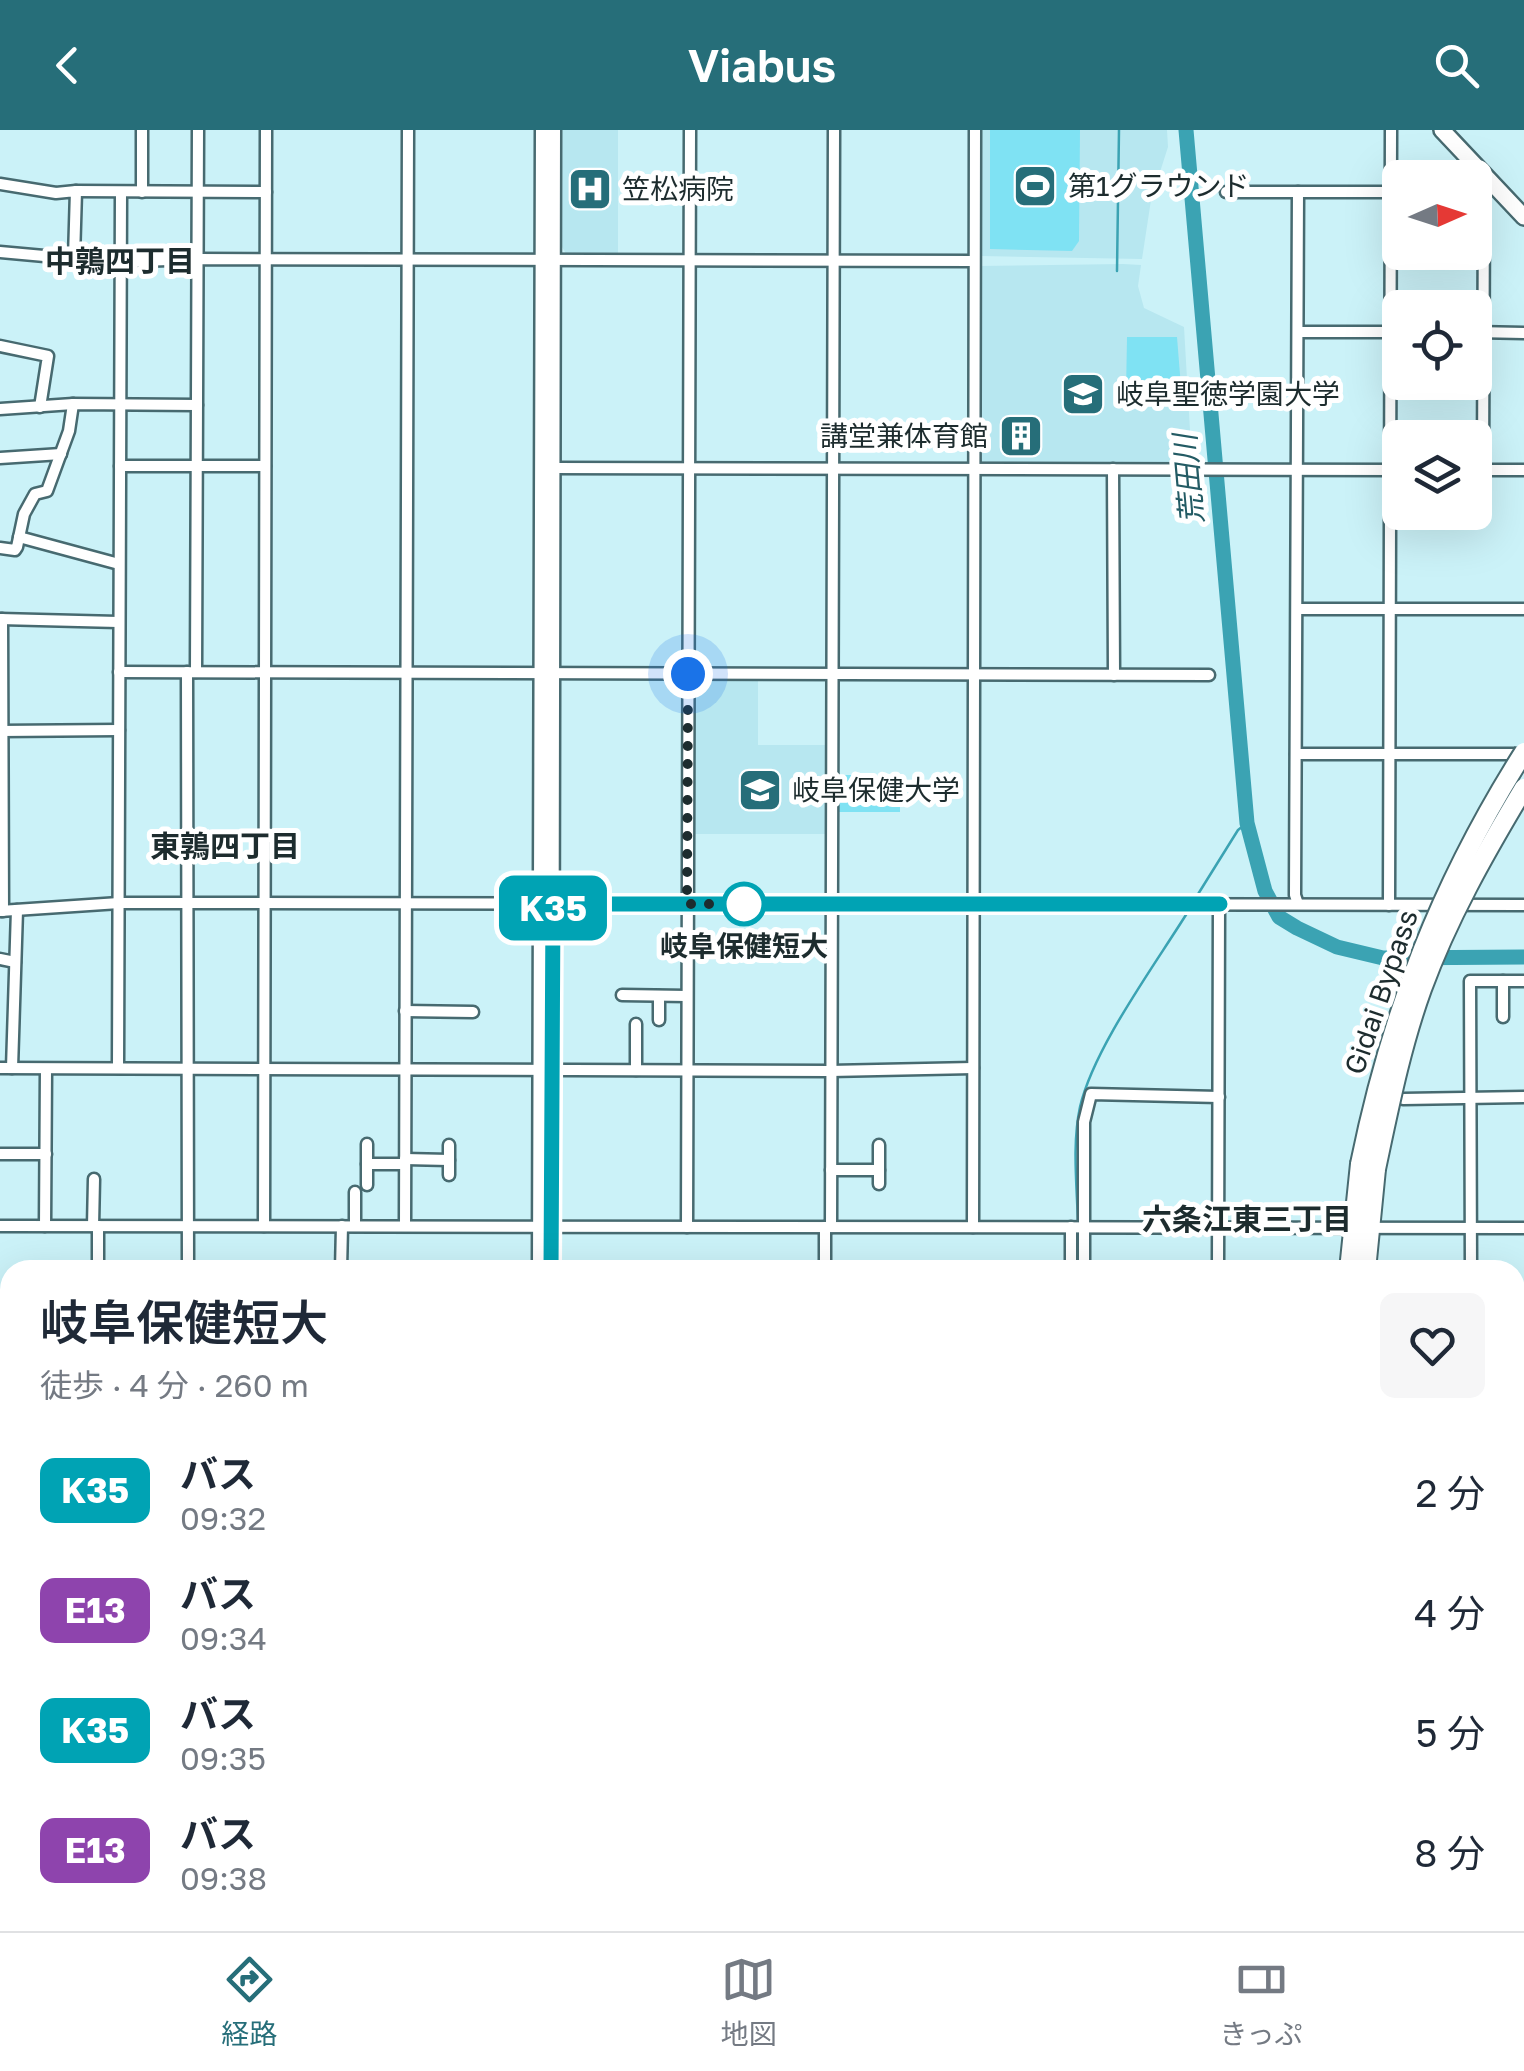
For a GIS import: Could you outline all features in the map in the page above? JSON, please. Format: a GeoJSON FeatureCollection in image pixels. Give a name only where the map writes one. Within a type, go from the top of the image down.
{"type":"FeatureCollection","features":[{"type":"Feature","properties":{"kind":"highway","name":"Gidai Bypass"},"geometry":{"type":"LineString","coordinates":[[1351,1260],[1378,1084],[1415,964],[1475,834],[1524,753]]}},
{"type":"Feature","properties":{"kind":"highway","name":"Gidai Bypass"},"geometry":{"type":"LineString","coordinates":[[1368,1166],[1422,990],[1465,891],[1524,788]]}},
{"type":"Feature","properties":{"kind":"highway","name":"Gidai Bypass"},"geometry":{"type":"LineString","coordinates":[[1359,1228],[1364,1260]]}},
{"type":"Feature","properties":{"kind":"main road"},"geometry":{"type":"LineString","coordinates":[[1442,130],[1463,160]]}},
{"type":"Feature","properties":{"kind":"main road"},"geometry":{"type":"LineString","coordinates":[[1492,196],[1524,218]]}},
{"type":"Feature","properties":{"kind":"street"},"geometry":{"type":"LineString","coordinates":[[142,130],[142,192]]}},
{"type":"Feature","properties":{"kind":"street"},"geometry":{"type":"LineString","coordinates":[[188,1260],[186,1068],[198,405],[198,130]]}},
{"type":"Feature","properties":{"kind":"street"},"geometry":{"type":"LineString","coordinates":[[264,1226],[266,130]]}},
{"type":"Feature","properties":{"kind":"street"},"geometry":{"type":"LineString","coordinates":[[405,1226],[408,130]]}},
{"type":"Feature","properties":{"kind":"street"},"geometry":{"type":"LineString","coordinates":[[543,130],[552,468],[547,673]]}},
{"type":"Feature","properties":{"kind":"street"},"geometry":{"type":"LineString","coordinates":[[550,1260],[546,1227],[548,261],[554,130]]}},
{"type":"Feature","properties":{"kind":"street"},"geometry":{"type":"LineString","coordinates":[[688,1227],[690,130]]}},
{"type":"Feature","properties":{"kind":"street"},"geometry":{"type":"LineString","coordinates":[[826,1260],[831,1170],[834,130]]}},
{"type":"Feature","properties":{"kind":"street"},"geometry":{"type":"LineString","coordinates":[[972,1227],[975,130]]}},
{"type":"Feature","properties":{"kind":"street"},"geometry":{"type":"LineString","coordinates":[[1391,130],[1393,160]]}},
{"type":"Feature","properties":{"kind":"street"},"geometry":{"type":"LineString","coordinates":[[0,184],[56,192],[266,192]]}},
{"type":"Feature","properties":{"kind":"street"},"geometry":{"type":"LineString","coordinates":[[74,258],[76,191]]}},
{"type":"Feature","properties":{"kind":"street"},"geometry":{"type":"LineString","coordinates":[[1226,192],[1382,192]]}},
{"type":"Feature","properties":{"kind":"street"},"geometry":{"type":"LineString","coordinates":[[1294,904],[1298,192]]}},
{"type":"Feature","properties":{"kind":"street"},"geometry":{"type":"LineString","coordinates":[[118,1068],[123,260],[120,193]]}},
{"type":"Feature","properties":{"kind":"street"},"geometry":{"type":"LineString","coordinates":[[0,252],[110,262],[974,261]]}},
{"type":"Feature","properties":{"kind":"street"},"geometry":{"type":"LineString","coordinates":[[1298,332],[1382,332]]}},
{"type":"Feature","properties":{"kind":"street"},"geometry":{"type":"LineString","coordinates":[[1492,332],[1524,332]]}},
{"type":"Feature","properties":{"kind":"street"},"geometry":{"type":"LineString","coordinates":[[0,346],[48,356],[40,407]]}},
{"type":"Feature","properties":{"kind":"street"},"geometry":{"type":"LineString","coordinates":[[0,409],[73,404],[198,405]]}},
{"type":"Feature","properties":{"kind":"street"},"geometry":{"type":"LineString","coordinates":[[0,548],[14,550],[34,494],[47,490],[69,431],[73,404]]}},
{"type":"Feature","properties":{"kind":"street"},"geometry":{"type":"LineString","coordinates":[[0,458],[61,454]]}},
{"type":"Feature","properties":{"kind":"street"},"geometry":{"type":"LineString","coordinates":[[120,466],[265,466]]}},
{"type":"Feature","properties":{"kind":"street"},"geometry":{"type":"LineString","coordinates":[[552,468],[1382,470]]}},
{"type":"Feature","properties":{"kind":"street"},"geometry":{"type":"LineString","coordinates":[[1113,468],[1114,674]]}},
{"type":"Feature","properties":{"kind":"street"},"geometry":{"type":"LineString","coordinates":[[1492,470],[1524,470]]}},
{"type":"Feature","properties":{"kind":"street"},"geometry":{"type":"LineString","coordinates":[[1388,905],[1393,530]]}},
{"type":"Feature","properties":{"kind":"street"},"geometry":{"type":"LineString","coordinates":[[19,538],[119,564]]}},
{"type":"Feature","properties":{"kind":"street"},"geometry":{"type":"LineString","coordinates":[[1297,609],[1524,609]]}},
{"type":"Feature","properties":{"kind":"street"},"geometry":{"type":"LineString","coordinates":[[118,622],[1,619],[2,911],[188,903],[1524,905]]}},
{"type":"Feature","properties":{"kind":"street"},"geometry":{"type":"LineString","coordinates":[[119,672],[1209,675]]}},
{"type":"Feature","properties":{"kind":"street"},"geometry":{"type":"LineString","coordinates":[[2,731],[119,730]]}},
{"type":"Feature","properties":{"kind":"street"},"geometry":{"type":"LineString","coordinates":[[1296,754],[1524,753]]}},
{"type":"Feature","properties":{"kind":"street"},"geometry":{"type":"LineString","coordinates":[[1218,1260],[1220,904]]}},
{"type":"Feature","properties":{"kind":"street"},"geometry":{"type":"LineString","coordinates":[[18,910],[6,1068],[973,1068]]}},
{"type":"Feature","properties":{"kind":"street"},"geometry":{"type":"LineString","coordinates":[[0,959],[15,962]]}},
{"type":"Feature","properties":{"kind":"street"},"geometry":{"type":"LineString","coordinates":[[1470,1260],[1470,980],[1524,981]]}},
{"type":"Feature","properties":{"kind":"street"},"geometry":{"type":"LineString","coordinates":[[1502,981],[1503,1017]]}},
{"type":"Feature","properties":{"kind":"street"},"geometry":{"type":"LineString","coordinates":[[622,995],[687,996]]}},
{"type":"Feature","properties":{"kind":"street"},"geometry":{"type":"LineString","coordinates":[[658,996],[659,1020]]}},
{"type":"Feature","properties":{"kind":"street"},"geometry":{"type":"LineString","coordinates":[[405,1011],[473,1012]]}},
{"type":"Feature","properties":{"kind":"street"},"geometry":{"type":"LineString","coordinates":[[636,1024],[636,1070]]}},
{"type":"Feature","properties":{"kind":"street"},"geometry":{"type":"LineString","coordinates":[[46,1068],[46,1226]]}},
{"type":"Feature","properties":{"kind":"street"},"geometry":{"type":"LineString","coordinates":[[1073,1260],[1084,1122],[1091,1094],[1219,1096]]}},
{"type":"Feature","properties":{"kind":"street"},"geometry":{"type":"LineString","coordinates":[[1403,1099],[1524,1097]]}},
{"type":"Feature","properties":{"kind":"street"},"geometry":{"type":"LineString","coordinates":[[367,1144],[367,1185]]}},
{"type":"Feature","properties":{"kind":"street"},"geometry":{"type":"LineString","coordinates":[[449,1145],[449,1176]]}},
{"type":"Feature","properties":{"kind":"street"},"geometry":{"type":"LineString","coordinates":[[879,1145],[879,1184]]}},
{"type":"Feature","properties":{"kind":"street"},"geometry":{"type":"LineString","coordinates":[[0,1154],[46,1154]]}},
{"type":"Feature","properties":{"kind":"street"},"geometry":{"type":"LineString","coordinates":[[367,1164],[449,1160]]}},
{"type":"Feature","properties":{"kind":"street"},"geometry":{"type":"LineString","coordinates":[[831,1170],[879,1170]]}},
{"type":"Feature","properties":{"kind":"street"},"geometry":{"type":"LineString","coordinates":[[94,1179],[98,1260]]}},
{"type":"Feature","properties":{"kind":"street"},"geometry":{"type":"LineString","coordinates":[[355,1192],[355,1226]]}},
{"type":"Feature","properties":{"kind":"street"},"geometry":{"type":"LineString","coordinates":[[0,1226],[1524,1228]]}},
{"type":"Feature","properties":{"kind":"street"},"geometry":{"type":"LineString","coordinates":[[341,1260],[342,1226]]}},
{"type":"Feature","properties":{"kind":"street"},"geometry":{"type":"LineString","coordinates":[[541,1260],[546,1227]]}},
{"type":"Feature","properties":{"kind":"street"},"geometry":{"type":"LineString","coordinates":[[1078,1227],[1083,1260]]}},
{"type":"Feature","properties":{"kind":"shaded area","name":"笠松病院"},"geometry":{"type":"Polygon","coordinates":[[[562,130],[618,130],[618,256],[568,257],[562,247],[562,130]]]}},
{"type":"Feature","properties":{"kind":"shaded area"},"geometry":{"type":"Polygon","coordinates":[[[979,130],[1167,130],[1168,147],[1151,200],[1142,259],[982,256],[979,130]]]}},
{"type":"Feature","properties":{"kind":"shaded area","name":"第1グラウンド"},"geometry":{"type":"Polygon","coordinates":[[[990,130],[1080,130],[1079,241],[1072,251],[990,249],[990,130]]]}},
{"type":"Feature","properties":{"kind":"shaded area","name":"岐阜聖徳学園大学"},"geometry":{"type":"Polygon","coordinates":[[[1141,265],[1138,286],[1144,308],[1184,327],[1192,465],[980,463],[979,266],[1141,265]]]}},
{"type":"Feature","properties":{"kind":"shaded area"},"geometry":{"type":"Polygon","coordinates":[[[1127,337],[1177,337],[1181,387],[1178,394],[1126,393],[1127,337]]]}},
{"type":"Feature","properties":{"kind":"shaded area","name":"岐阜保健大学"},"geometry":{"type":"Polygon","coordinates":[[[758,677],[758,745],[829,745],[828,834],[691,834],[692,678],[758,677]]]}},
{"type":"Feature","properties":{"kind":"shaded area","name":"岐阜保健大学"},"geometry":{"type":"Polygon","coordinates":[[[835,775],[900,775],[900,812],[835,812],[835,775]]]}},
{"type":"Feature","properties":{"kind":"waterway"},"geometry":{"type":"LineString","coordinates":[[1117,271],[1119,130]]}},
{"type":"Feature","properties":{"kind":"waterway","name":"荒田川"},"geometry":{"type":"LineString","coordinates":[[1186,130],[1247,823],[1265,891],[1279,917],[1337,947],[1383,958],[1524,957]]}},
{"type":"Feature","properties":{"kind":"waterway","name":"荒田川"},"geometry":{"type":"LineString","coordinates":[[1195,899],[1238,830],[1247,823]]}},
{"type":"Feature","properties":{"kind":"waterway","name":"荒田川"},"geometry":{"type":"LineString","coordinates":[[1078,1224],[1076,1136],[1087,1084],[1127,1007],[1189,910]]}},
{"type":"Feature","properties":{"kind":"waterway","name":"荒田川"},"geometry":{"type":"LineString","coordinates":[[1078,1232],[1078,1260]]}},
{"type":"Feature","properties":{"kind":"bus line","name":"K35"},"geometry":{"type":"LineString","coordinates":[[551,1260],[553,904],[1220,904]]}},
{"type":"Feature","properties":{"kind":"place","name":"第1グラウンド"},"geometry":{"type":"Point","coordinates":[1035,186]}},
{"type":"Feature","properties":{"kind":"place","name":"笠松病院"},"geometry":{"type":"Point","coordinates":[590,189]}},
{"type":"Feature","properties":{"kind":"place","name":"岐阜聖徳学園大学"},"geometry":{"type":"Point","coordinates":[1083,394]}},
{"type":"Feature","properties":{"kind":"place","name":"講堂兼体育館"},"geometry":{"type":"Point","coordinates":[1021,436]}},
{"type":"Feature","properties":{"kind":"place","name":"岐阜保健大学"},"geometry":{"type":"Point","coordinates":[760,790]}},
{"type":"Feature","properties":{"kind":"place","name":"岐阜保健短大"},"geometry":{"type":"Point","coordinates":[744,904]}},
{"type":"Feature","properties":{"kind":"district","name":"中鶉四丁目"},"geometry":{"type":"Point","coordinates":[120,262]}},
{"type":"Feature","properties":{"kind":"district","name":"東鶉四丁目"},"geometry":{"type":"Point","coordinates":[225,847]}},
{"type":"Feature","properties":{"kind":"district","name":"六条江東三丁目"},"geometry":{"type":"Point","coordinates":[1247,1220]}},
{"type":"Feature","properties":{"kind":"route"},"geometry":{"type":"LineString","coordinates":[[688,674],[687,904],[759,904],[744,904]]}}]}
